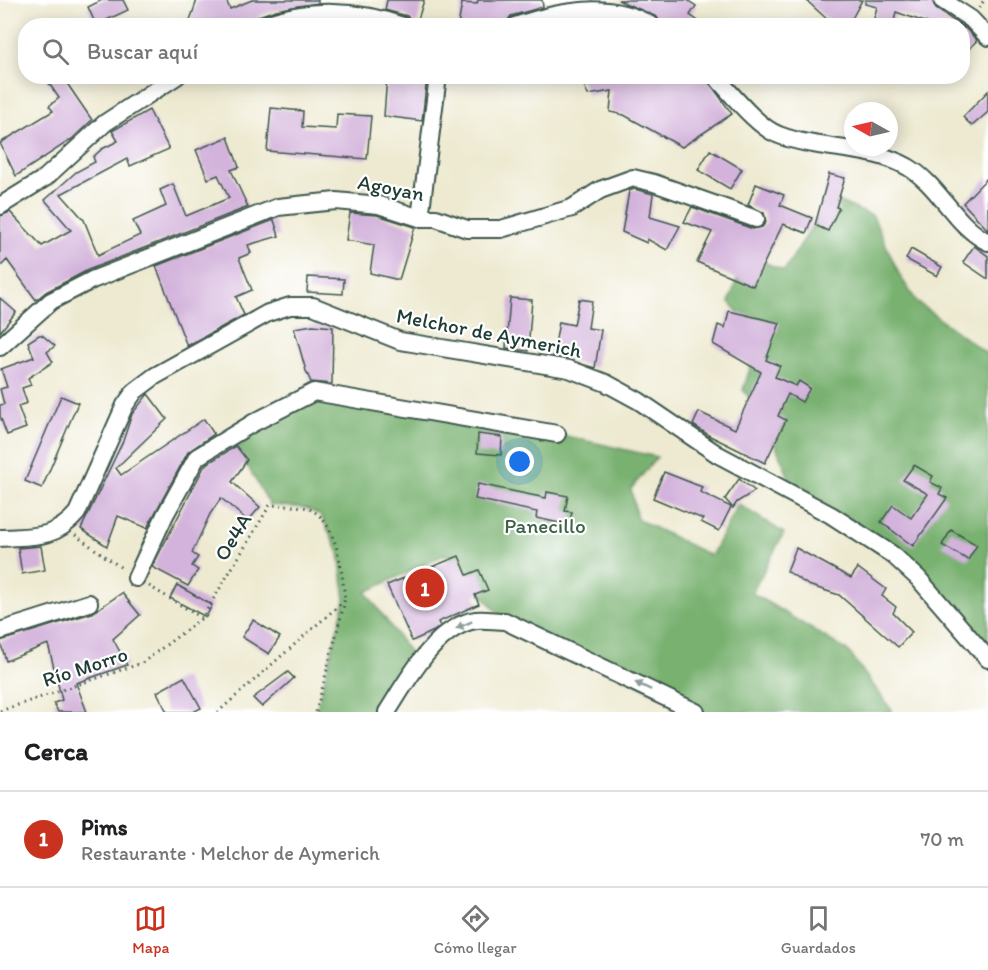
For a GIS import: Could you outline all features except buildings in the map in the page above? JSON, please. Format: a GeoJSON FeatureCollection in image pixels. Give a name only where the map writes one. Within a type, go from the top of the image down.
{"type":"FeatureCollection","features":[{"type":"Feature","properties":{"kind":"street"},"geometry":{"type":"LineString","coordinates":[[942,0],[969,18]]}},
{"type":"Feature","properties":{"kind":"street"},"geometry":{"type":"LineString","coordinates":[[538,18],[562,10],[591,7],[642,18]]}},
{"type":"Feature","properties":{"kind":"street"},"geometry":{"type":"LineString","coordinates":[[281,18],[329,12],[370,14],[381,18]]}},
{"type":"Feature","properties":{"kind":"street"},"geometry":{"type":"LineString","coordinates":[[970,18],[988,37]]}},
{"type":"Feature","properties":{"kind":"street"},"geometry":{"type":"LineString","coordinates":[[0,206],[45,178],[105,123],[165,84]]}},
{"type":"Feature","properties":{"kind":"street"},"geometry":{"type":"LineString","coordinates":[[420,218],[437,84]]}},
{"type":"Feature","properties":{"kind":"street"},"geometry":{"type":"LineString","coordinates":[[723,84],[777,135],[873,154],[908,168],[944,198],[966,226],[988,242]]}},
{"type":"Feature","properties":{"kind":"street","name":"Agoyan"},"geometry":{"type":"LineString","coordinates":[[0,348],[51,301],[92,280],[278,207],[336,201],[379,205],[420,218],[436,218],[467,229],[501,230],[572,208],[600,190],[633,178],[654,183],[756,219]]}},
{"type":"Feature","properties":{"kind":"street","name":"Melchor de Aymerich"},"geometry":{"type":"LineString","coordinates":[[64,527],[77,513],[120,416],[135,391],[155,376],[276,310],[298,305],[313,306],[400,341],[569,369],[606,383],[639,401],[717,454],[831,515],[893,555],[918,578],[988,659]]}},
{"type":"Feature","properties":{"kind":"street"},"geometry":{"type":"LineString","coordinates":[[136,578],[165,515],[197,457],[253,423],[314,392],[557,435]]}},
{"type":"Feature","properties":{"kind":"street"},"geometry":{"type":"LineString","coordinates":[[0,538],[46,536],[64,527]]}},
{"type":"Feature","properties":{"kind":"street"},"geometry":{"type":"LineString","coordinates":[[0,631],[89,603]]}},
{"type":"Feature","properties":{"kind":"street"},"geometry":{"type":"LineString","coordinates":[[387,712],[418,664],[447,633],[475,620],[505,621],[696,712]]}},
{"type":"Feature","properties":{"kind":"path","name":"Oe4A"},"geometry":{"type":"LineString","coordinates":[[202,618],[270,505],[306,508],[321,516],[339,553],[345,600]]}},
{"type":"Feature","properties":{"kind":"path"},"geometry":{"type":"LineString","coordinates":[[64,527],[136,578],[202,618]]}},
{"type":"Feature","properties":{"kind":"path"},"geometry":{"type":"LineString","coordinates":[[218,712],[345,600]]}},
{"type":"Feature","properties":{"kind":"path"},"geometry":{"type":"LineString","coordinates":[[316,712],[345,600]]}},
{"type":"Feature","properties":{"kind":"path","name":"Río Morro"},"geometry":{"type":"LineString","coordinates":[[0,711],[142,663],[202,618]]}},
{"type":"Feature","properties":{"kind":"green space"},"geometry":{"type":"Polygon","coordinates":[[[830,198],[873,216],[900,276],[917,302],[988,355],[988,663],[918,578],[797,497],[763,415],[743,390],[760,337],[729,302],[746,254],[784,271],[830,198]]]}},
{"type":"Feature","properties":{"kind":"green space","name":"Panecillo"},"geometry":{"type":"Polygon","coordinates":[[[308,397],[557,434],[657,457],[631,489],[637,519],[711,556],[738,504],[784,533],[752,593],[848,651],[893,712],[696,712],[505,621],[446,554],[366,592],[418,664],[387,712],[316,712],[345,600],[339,553],[321,516],[306,508],[270,505],[232,439],[308,397]]]}},
{"type":"Feature","properties":{"kind":"place","name":"Pims"},"geometry":{"type":"Point","coordinates":[425,588]}}]}
